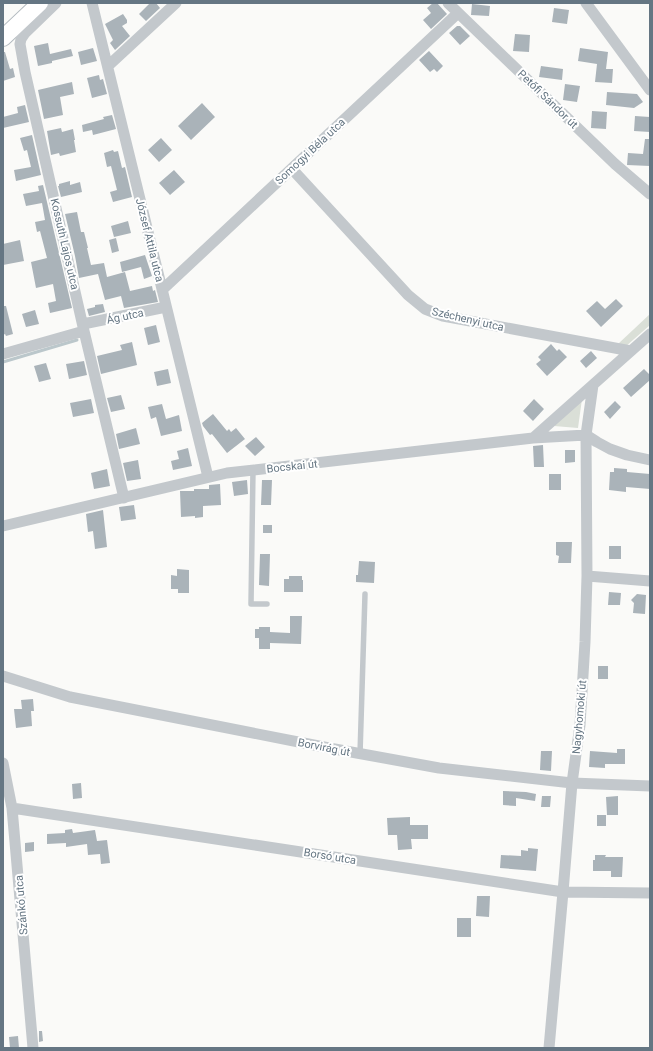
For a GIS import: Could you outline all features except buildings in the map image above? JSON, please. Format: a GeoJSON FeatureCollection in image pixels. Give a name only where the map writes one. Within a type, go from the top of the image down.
{"type":"FeatureCollection","features":[{"type":"Feature","properties":{"kind":"main road"},"geometry":{"type":"LineString","coordinates":[[3,38],[40,3]]}},
{"type":"Feature","properties":{"kind":"street","name":"Kossuth Lajos utca"},"geometry":{"type":"LineString","coordinates":[[56,3],[25,33],[20,44],[27,80],[124,498]]}},
{"type":"Feature","properties":{"kind":"street","name":"József Attila utca"},"geometry":{"type":"LineString","coordinates":[[92,3],[208,477]]}},
{"type":"Feature","properties":{"kind":"street"},"geometry":{"type":"LineString","coordinates":[[108,66],[176,3]]}},
{"type":"Feature","properties":{"kind":"street","name":"Petőfi Sándor út"},"geometry":{"type":"LineString","coordinates":[[448,3],[615,164],[650,194]]}},
{"type":"Feature","properties":{"kind":"street"},"geometry":{"type":"LineString","coordinates":[[586,3],[650,90]]}},
{"type":"Feature","properties":{"kind":"street","name":"Somogyi Béla utca"},"geometry":{"type":"LineString","coordinates":[[162,290],[458,13]]}},
{"type":"Feature","properties":{"kind":"street","name":"Széchenyi utca"},"geometry":{"type":"LineString","coordinates":[[292,169],[408,295],[424,309],[443,316],[631,351]]}},
{"type":"Feature","properties":{"kind":"street","name":"Ág utca"},"geometry":{"type":"LineString","coordinates":[[3,354],[84,328],[166,307]]}},
{"type":"Feature","properties":{"kind":"street"},"geometry":{"type":"LineString","coordinates":[[533,438],[650,334]]}},
{"type":"Feature","properties":{"kind":"street","name":"Nagyhomoki út"},"geometry":{"type":"LineString","coordinates":[[549,1048],[572,783],[581,710],[587,576],[586,435],[592,385]]}},
{"type":"Feature","properties":{"kind":"street"},"geometry":{"type":"LineString","coordinates":[[586,435],[610,449],[650,460]]}},
{"type":"Feature","properties":{"kind":"street","name":"Bocskai út"},"geometry":{"type":"LineString","coordinates":[[3,526],[228,473],[533,438],[586,435]]}},
{"type":"Feature","properties":{"kind":"street"},"geometry":{"type":"LineString","coordinates":[[587,576],[650,581]]}},
{"type":"Feature","properties":{"kind":"street","name":"Borvirág út"},"geometry":{"type":"LineString","coordinates":[[3,676],[70,697],[439,768],[572,783],[650,786]]}},
{"type":"Feature","properties":{"kind":"street","name":"Szánkó utca"},"geometry":{"type":"LineString","coordinates":[[3,766],[12,808],[33,1048]]}},
{"type":"Feature","properties":{"kind":"street","name":"Borsó utca"},"geometry":{"type":"LineString","coordinates":[[12,808],[563,892],[650,893]]}},
{"type":"Feature","properties":{"kind":"lane"},"geometry":{"type":"LineString","coordinates":[[253,470],[251,604],[267,604]]}},
{"type":"Feature","properties":{"kind":"lane"},"geometry":{"type":"LineString","coordinates":[[360,754],[365,594]]}},
{"type":"Feature","properties":{"kind":"shaded area"},"geometry":{"type":"Polygon","coordinates":[[[650,314],[650,325],[625,347],[618,344],[650,314]]]}},
{"type":"Feature","properties":{"kind":"shaded area"},"geometry":{"type":"Polygon","coordinates":[[[582,399],[578,428],[554,426],[582,399]]]}},
{"type":"Feature","properties":{"kind":"waterway"},"geometry":{"type":"LineString","coordinates":[[3,362],[77,340]]}}]}
